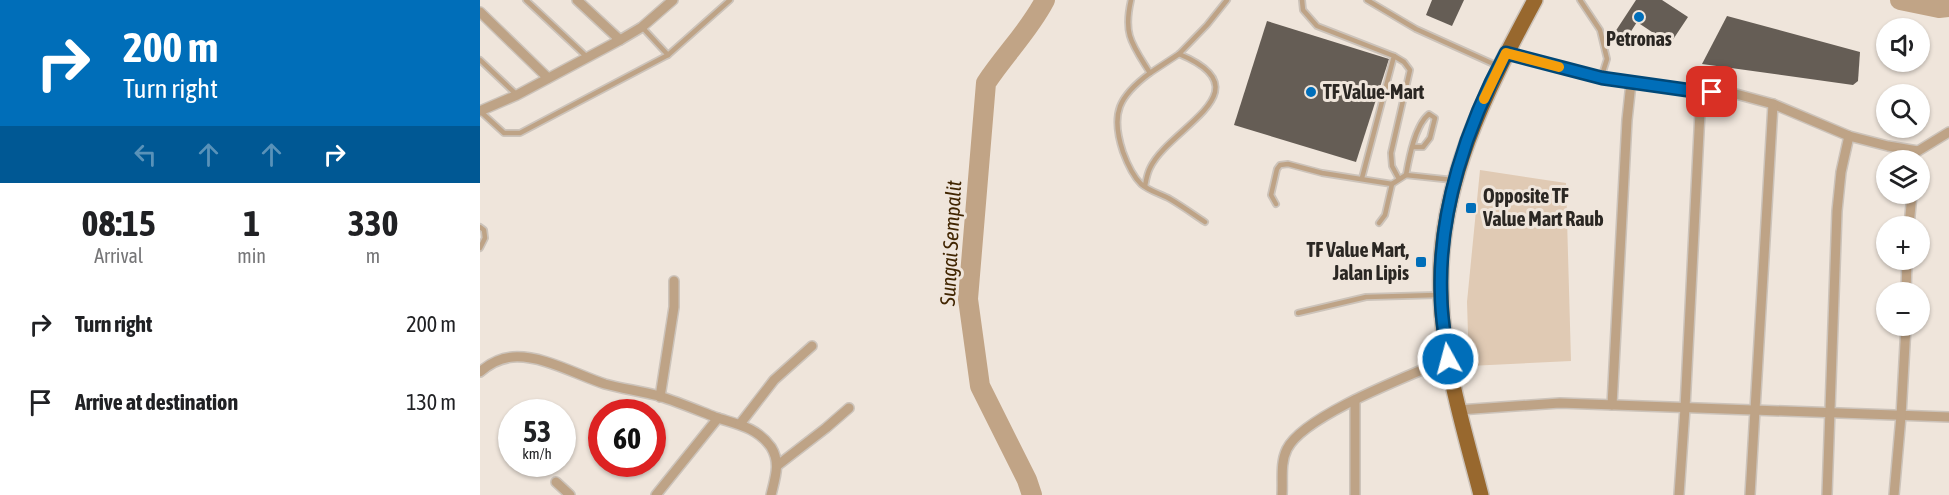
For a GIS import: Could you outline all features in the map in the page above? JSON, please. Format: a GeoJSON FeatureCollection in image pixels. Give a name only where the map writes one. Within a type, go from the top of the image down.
{"type":"FeatureCollection","features":[{"type":"Feature","properties":{"kind":"main road"},"geometry":{"type":"LineString","coordinates":[[1481,495],[1458,410],[1448,359],[1441,295],[1442,254],[1447,218],[1467,139],[1502,60],[1535,0]]}},
{"type":"Feature","properties":{"kind":"street"},"geometry":{"type":"LineString","coordinates":[[577,0],[620,40]]}},
{"type":"Feature","properties":{"kind":"street"},"geometry":{"type":"LineString","coordinates":[[481,111],[517,96],[620,40],[642,27],[673,0]]}},
{"type":"Feature","properties":{"kind":"street"},"geometry":{"type":"LineString","coordinates":[[480,12],[548,78]]}},
{"type":"Feature","properties":{"kind":"street"},"geometry":{"type":"LineString","coordinates":[[1502,60],[1631,83],[1736,94],[1773,104],[1849,136],[1900,150]]}},
{"type":"Feature","properties":{"kind":"street"},"geometry":{"type":"LineString","coordinates":[[1612,405],[1627,120],[1631,83]]}},
{"type":"Feature","properties":{"kind":"street"},"geometry":{"type":"LineString","coordinates":[[1679,495],[1701,92]]}},
{"type":"Feature","properties":{"kind":"street"},"geometry":{"type":"LineString","coordinates":[[1750,495],[1773,104]]}},
{"type":"Feature","properties":{"kind":"street"},"geometry":{"type":"LineString","coordinates":[[1925,150],[1949,132]]}},
{"type":"Feature","properties":{"kind":"street"},"geometry":{"type":"LineString","coordinates":[[1827,495],[1837,211],[1841,172],[1849,136]]}},
{"type":"Feature","properties":{"kind":"street"},"geometry":{"type":"LineString","coordinates":[[660,397],[674,308],[675,281]]}},
{"type":"Feature","properties":{"kind":"street"},"geometry":{"type":"LineString","coordinates":[[1894,495],[1905,336]]}},
{"type":"Feature","properties":{"kind":"street"},"geometry":{"type":"LineString","coordinates":[[740,424],[774,380],[812,346]]}},
{"type":"Feature","properties":{"kind":"street"},"geometry":{"type":"LineString","coordinates":[[480,372],[500,359],[515,357],[560,366],[604,384],[660,397],[740,424],[759,433],[771,448],[778,465],[771,495]]}},
{"type":"Feature","properties":{"kind":"street"},"geometry":{"type":"LineString","coordinates":[[1282,495],[1283,460],[1290,442],[1301,431],[1323,416],[1355,400],[1448,359]]}},
{"type":"Feature","properties":{"kind":"street"},"geometry":{"type":"LineString","coordinates":[[1355,400],[1355,495]]}},
{"type":"Feature","properties":{"kind":"street"},"geometry":{"type":"LineString","coordinates":[[1458,410],[1560,403],[1949,417]]}},
{"type":"Feature","properties":{"kind":"street"},"geometry":{"type":"LineString","coordinates":[[778,465],[849,408]]}},
{"type":"Feature","properties":{"kind":"street"},"geometry":{"type":"LineString","coordinates":[[656,495],[718,418]]}},
{"type":"Feature","properties":{"kind":"street"},"geometry":{"type":"LineString","coordinates":[[556,482],[570,495]]}},
{"type":"Feature","properties":{"kind":"lane"},"geometry":{"type":"LineString","coordinates":[[526,0],[588,58]]}},
{"type":"Feature","properties":{"kind":"lane"},"geometry":{"type":"LineString","coordinates":[[481,111],[504,133],[520,133],[668,55],[730,0]]}},
{"type":"Feature","properties":{"kind":"lane"},"geometry":{"type":"LineString","coordinates":[[1131,0],[1127,27],[1135,50],[1150,73]]}},
{"type":"Feature","properties":{"kind":"lane"},"geometry":{"type":"LineString","coordinates":[[1205,222],[1145,186],[1133,174],[1117,128],[1118,113],[1122,101],[1132,87],[1179,54],[1227,0]]}},
{"type":"Feature","properties":{"kind":"lane"},"geometry":{"type":"LineString","coordinates":[[1302,0],[1303,10],[1317,26],[1394,56],[1404,62],[1410,70],[1391,153],[1392,166],[1399,178]]}},
{"type":"Feature","properties":{"kind":"lane"},"geometry":{"type":"LineString","coordinates":[[1367,0],[1416,29],[1502,60]]}},
{"type":"Feature","properties":{"kind":"lane"},"geometry":{"type":"LineString","coordinates":[[1580,0],[1600,30],[1607,59],[1602,78]]}},
{"type":"Feature","properties":{"kind":"lane"},"geometry":{"type":"LineString","coordinates":[[642,27],[668,55]]}},
{"type":"Feature","properties":{"kind":"lane"},"geometry":{"type":"LineString","coordinates":[[1145,186],[1150,168],[1156,159],[1204,111],[1211,102],[1216,88],[1207,69],[1179,54]]}},
{"type":"Feature","properties":{"kind":"lane"},"geometry":{"type":"LineString","coordinates":[[1362,178],[1394,56]]}},
{"type":"Feature","properties":{"kind":"lane"},"geometry":{"type":"LineString","coordinates":[[480,60],[517,96]]}},
{"type":"Feature","properties":{"kind":"lane"},"geometry":{"type":"LineString","coordinates":[[1406,175],[1412,147],[1424,118],[1429,114],[1435,118],[1430,138],[1424,147],[1412,147]]}},
{"type":"Feature","properties":{"kind":"lane"},"geometry":{"type":"LineString","coordinates":[[1276,204],[1271,195],[1274,180],[1277,169],[1284,164],[1322,173],[1392,184]]}},
{"type":"Feature","properties":{"kind":"lane"},"geometry":{"type":"LineString","coordinates":[[1379,223],[1385,215],[1392,184],[1399,178],[1406,175],[1456,180]]}},
{"type":"Feature","properties":{"kind":"lane"},"geometry":{"type":"LineString","coordinates":[[480,227],[485,238],[480,248]]}},
{"type":"Feature","properties":{"kind":"lane"},"geometry":{"type":"LineString","coordinates":[[1298,313],[1366,297],[1441,295]]}},
{"type":"Feature","properties":{"kind":"shaded area"},"geometry":{"type":"Polygon","coordinates":[[[1480,170],[1566,183],[1571,361],[1469,366],[1467,302],[1480,170]]]}},
{"type":"Feature","properties":{"kind":"building"},"geometry":{"type":"Polygon","coordinates":[[[1432,0],[1464,0],[1452,26],[1426,15],[1432,0]]]}},
{"type":"Feature","properties":{"kind":"building"},"geometry":{"type":"Polygon","coordinates":[[[1636,0],[1662,0],[1688,17],[1670,44],[1637,22],[1626,39],[1615,32],[1636,0]]]}},
{"type":"Feature","properties":{"kind":"building"},"geometry":{"type":"Polygon","coordinates":[[[1727,16],[1860,52],[1858,81],[1853,85],[1702,64],[1727,16]]]}},
{"type":"Feature","properties":{"kind":"building","name":"TF Value-Mart"},"geometry":{"type":"Polygon","coordinates":[[[1267,21],[1389,59],[1356,162],[1234,125],[1267,21]]]}},
{"type":"Feature","properties":{"kind":"waterway","name":"Sungai Sempalit"},"geometry":{"type":"LineString","coordinates":[[1032,495],[1027,480],[980,386],[968,299],[986,83],[1032,22],[1045,0]]}},
{"type":"Feature","properties":{"kind":"waterway","name":"Sungai Sempalit"},"geometry":{"type":"LineString","coordinates":[[1900,0],[1939,8],[1949,7]]}},
{"type":"Feature","properties":{"kind":"slow traffic"},"geometry":{"type":"LineString","coordinates":[[1484,99],[1506,53],[1559,67]]}},
{"type":"Feature","properties":{"kind":"place","name":"Petronas"},"geometry":{"type":"Point","coordinates":[1639,17]}},
{"type":"Feature","properties":{"kind":"place","name":"TF Value-Mart"},"geometry":{"type":"Point","coordinates":[1311,92]}},
{"type":"Feature","properties":{"kind":"place","name":"Opposite TF Value Mart Raub"},"geometry":{"type":"Point","coordinates":[1471,208]}},
{"type":"Feature","properties":{"kind":"place","name":"TF Value Mart, Jalan Lipis"},"geometry":{"type":"Point","coordinates":[1421,262]}},
{"type":"Feature","properties":{"kind":"route"},"geometry":{"type":"LineString","coordinates":[[1448,359],[1441,295],[1442,254],[1450,200],[1467,139],[1506,53],[1602,78],[1712,92]]}}]}
